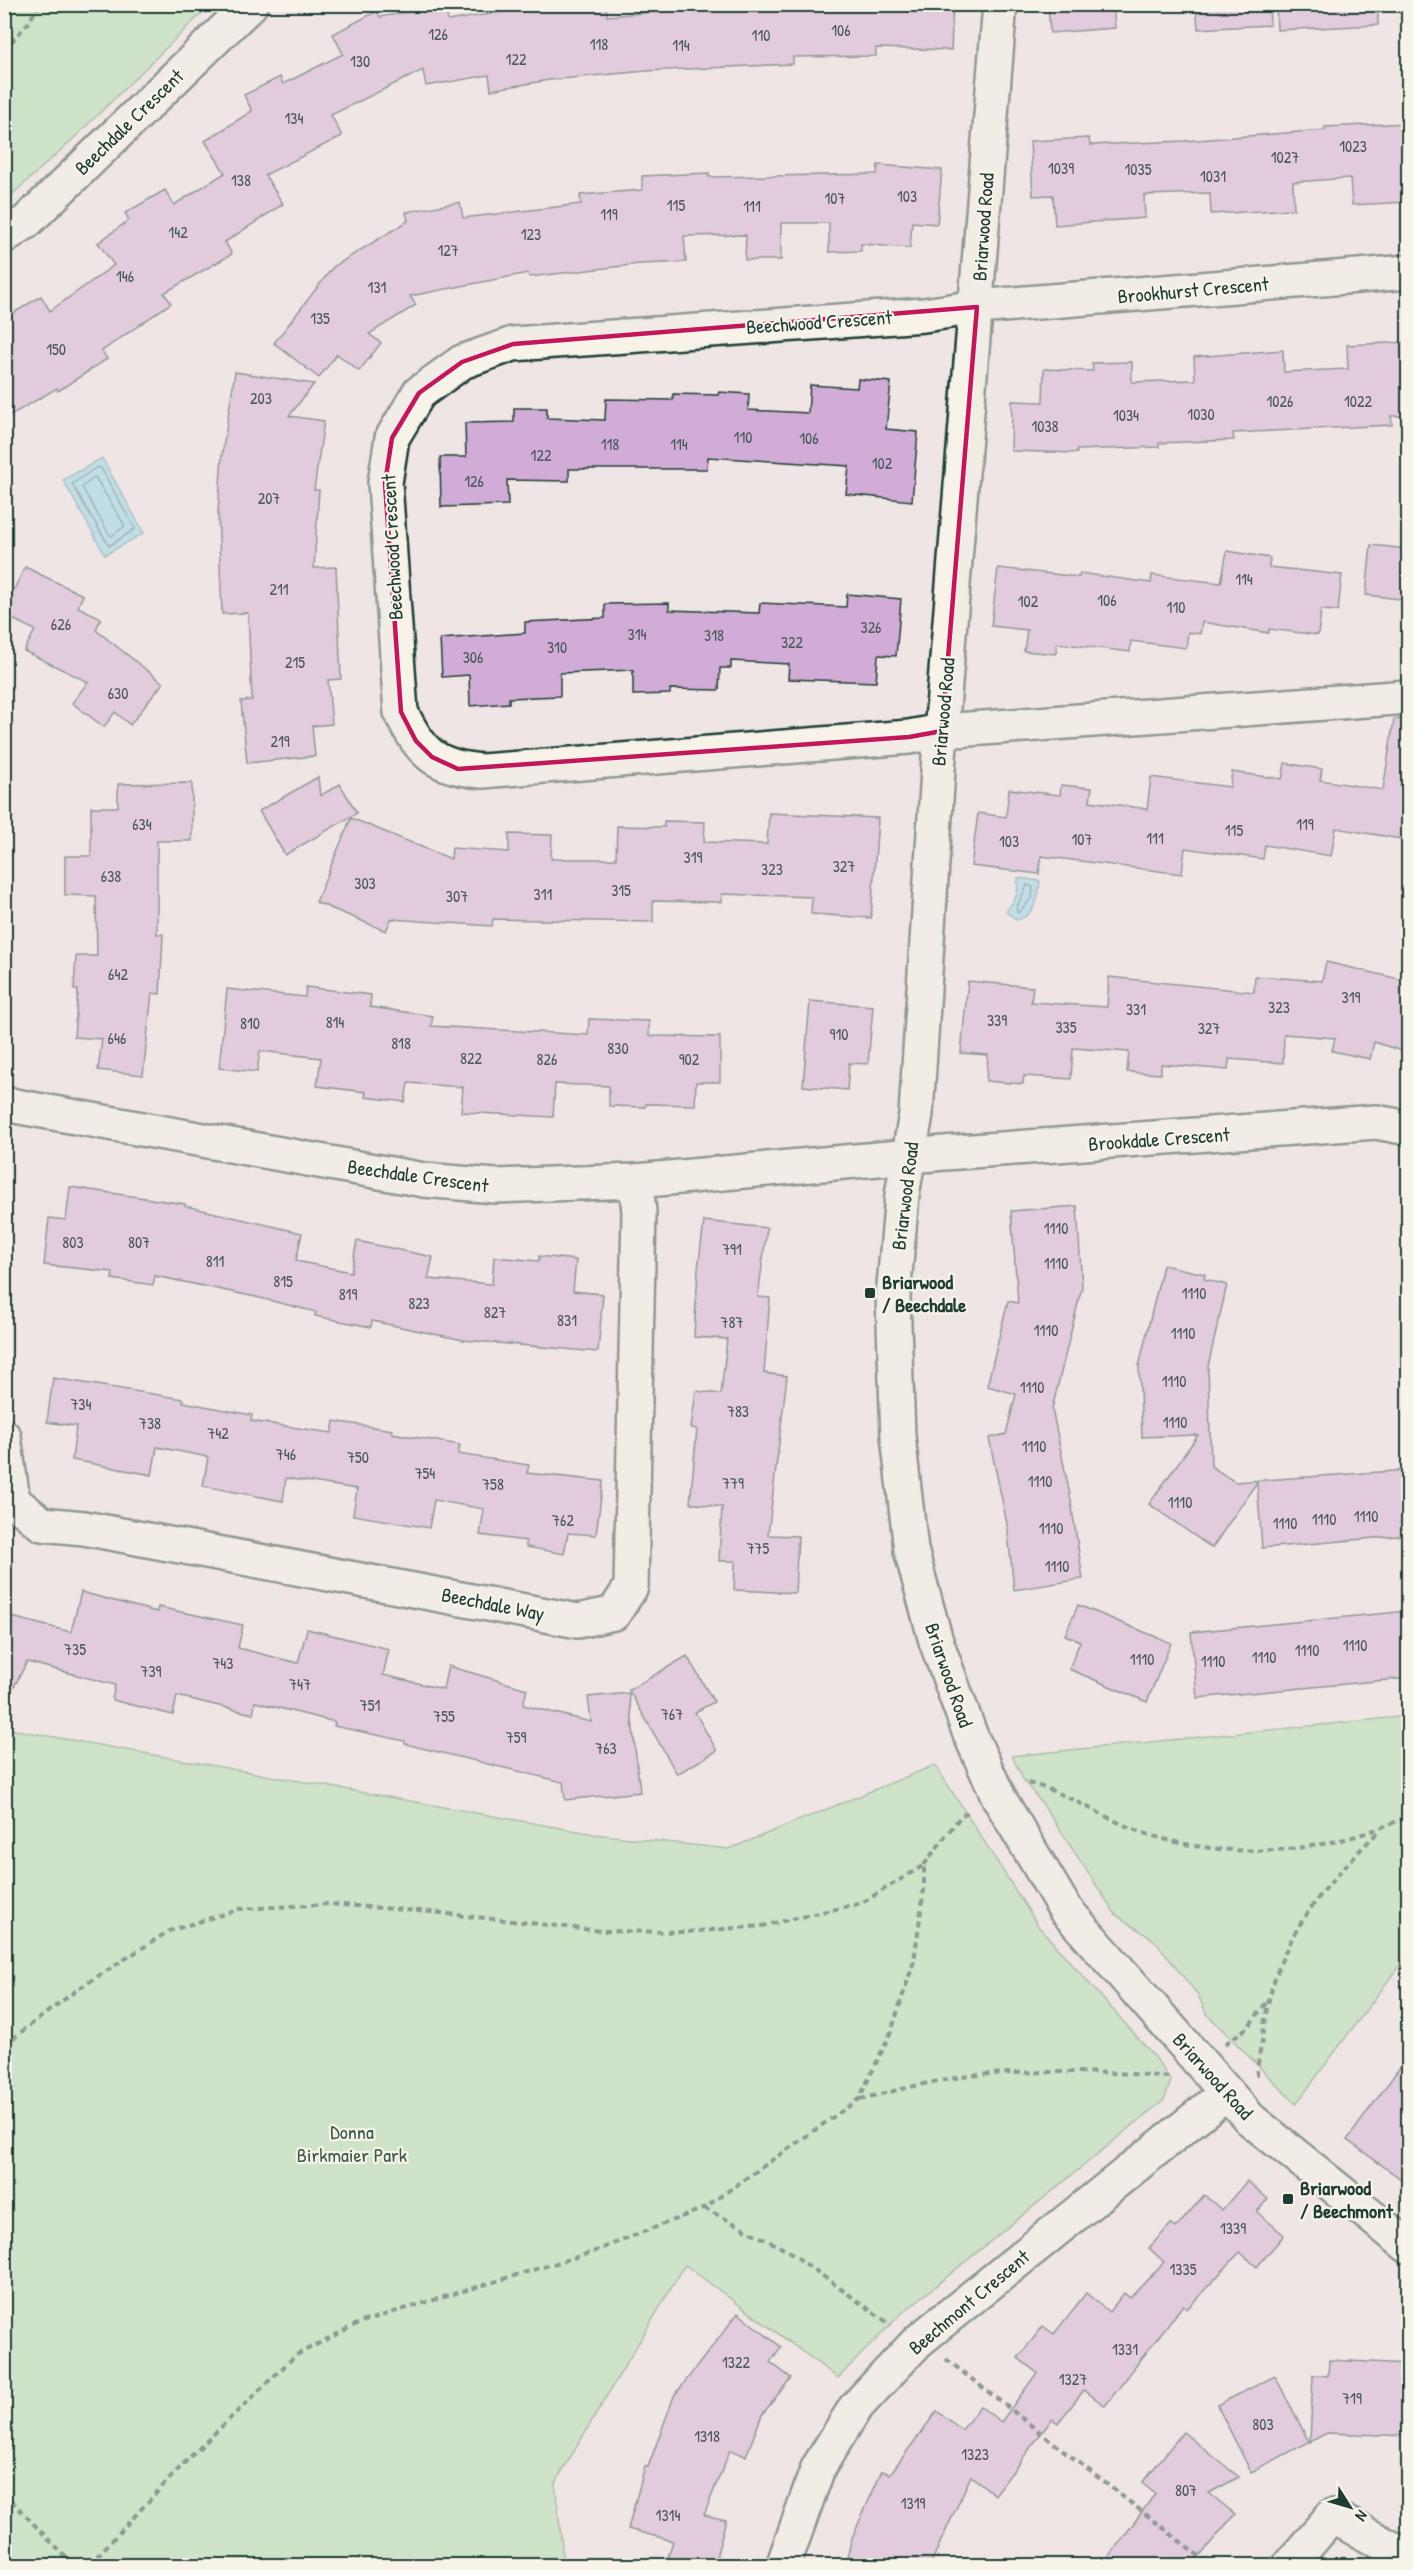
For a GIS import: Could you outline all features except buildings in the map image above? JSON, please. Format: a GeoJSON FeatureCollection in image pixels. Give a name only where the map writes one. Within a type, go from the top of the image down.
{"type":"FeatureCollection","features":[{"type":"Feature","properties":{"kind":"street","name":"Beechdale Crescent"},"geometry":{"type":"LineString","coordinates":[[4,236],[26,222],[251,4]]}},
{"type":"Feature","properties":{"kind":"street","name":"Briarwood Road"},"geometry":{"type":"LineString","coordinates":[[1000,4],[942,731],[916,1114],[902,1195],[893,1297],[898,1436],[911,1550],[940,1651],[970,1734],[999,1798],[1065,1909],[1199,2061],[1225,2094],[1250,2119],[1408,2246]]}},
{"type":"Feature","properties":{"kind":"street","name":"Brookhurst Crescent"},"geometry":{"type":"LineString","coordinates":[[977,307],[1408,273]]}},
{"type":"Feature","properties":{"kind":"street","name":"Beechwood Crescent"},"geometry":{"type":"LineString","coordinates":[[942,731],[897,738],[494,770],[458,769],[432,757],[416,741],[401,712],[385,483],[392,438],[419,393],[462,362],[513,344],[924,315],[977,307]]}},
{"type":"Feature","properties":{"kind":"street"},"geometry":{"type":"LineString","coordinates":[[942,731],[1408,697]]}},
{"type":"Feature","properties":{"kind":"street","name":"Beechdale Crescent"},"geometry":{"type":"LineString","coordinates":[[4,1104],[424,1180],[495,1186],[636,1181],[908,1157]]}},
{"type":"Feature","properties":{"kind":"street","name":"Brookdale Crescent"},"geometry":{"type":"LineString","coordinates":[[908,1157],[1376,1122],[1408,1128]]}},
{"type":"Feature","properties":{"kind":"street","name":"Beechdale Way"},"geometry":{"type":"LineString","coordinates":[[4,1437],[13,1501],[42,1524],[108,1532],[578,1621],[614,1613],[631,1587],[639,1212],[636,1181]]}},
{"type":"Feature","properties":{"kind":"street","name":"Beechmont Crescent"},"geometry":{"type":"LineString","coordinates":[[783,2565],[824,2458],[855,2408],[918,2341],[1225,2094]]}},
{"type":"Feature","properties":{"kind":"street"},"geometry":{"type":"LineString","coordinates":[[1289,2565],[1332,2516],[1408,2557]]}},
{"type":"Feature","properties":{"kind":"path"},"geometry":{"type":"LineString","coordinates":[[4,51],[29,22],[39,4]]}},
{"type":"Feature","properties":{"kind":"path"},"geometry":{"type":"LineString","coordinates":[[4,2045],[78,1989],[169,1931],[240,1909],[330,1904],[431,1912],[602,1931],[686,1932],[762,1926],[862,1903],[924,1865],[960,1817],[1029,1783],[1141,1832],[1185,1845],[1238,1851],[1305,1847],[1379,1830],[1408,1816]]}},
{"type":"Feature","properties":{"kind":"path"},"geometry":{"type":"LineString","coordinates":[[1263,2082],[1256,2076],[1266,2003],[1284,1951],[1304,1916],[1329,1881],[1379,1830]]}},
{"type":"Feature","properties":{"kind":"path"},"geometry":{"type":"LineString","coordinates":[[860,2099],[891,2032],[914,1961],[924,1889],[924,1865]]}},
{"type":"Feature","properties":{"kind":"path"},"geometry":{"type":"LineString","coordinates":[[88,2565],[189,2458],[296,2355],[361,2322],[592,2252],[704,2208],[860,2099],[923,2084],[989,2074],[1112,2072],[1176,2078],[1248,2027],[1266,2003]]}},
{"type":"Feature","properties":{"kind":"path"},"geometry":{"type":"LineString","coordinates":[[704,2208],[788,2251],[918,2341],[942,2355],[1212,2565]]}},
{"type":"Feature","properties":{"kind":"path"},"geometry":{"type":"LineString","coordinates":[[4,2493],[74,2565]]}},
{"type":"Feature","properties":{"kind":"highlighted area"},"geometry":{"type":"Polygon","coordinates":[[[977,307],[942,731],[909,737],[458,769],[432,757],[416,741],[401,712],[385,483],[392,438],[419,393],[462,362],[513,344],[977,307]]]}},
{"type":"Feature","properties":{"kind":"green space"},"geometry":{"type":"Polygon","coordinates":[[[5,4],[210,5],[72,140],[5,201],[5,4]]]}},
{"type":"Feature","properties":{"kind":"green space"},"geometry":{"type":"Polygon","coordinates":[[[1408,1716],[1408,1954],[1296,2104],[1206,2013],[1198,1995],[1154,1940],[1116,1915],[1044,1806],[1024,1781],[1012,1756],[1408,1716]]]}},
{"type":"Feature","properties":{"kind":"green space","name":"Donna Birkmaier Park"},"geometry":{"type":"Polygon","coordinates":[[[4,1728],[594,1834],[729,1849],[935,1765],[1039,1927],[1155,2057],[1171,2081],[1164,2100],[900,2315],[838,2378],[685,2265],[555,2483],[564,2565],[5,2565],[4,1728]]]}},
{"type":"Feature","properties":{"kind":"water"},"geometry":{"type":"Polygon","coordinates":[[[102,458],[144,533],[105,555],[63,480],[102,458]]]}},
{"type":"Feature","properties":{"kind":"water"},"geometry":{"type":"Polygon","coordinates":[[[1018,878],[1040,881],[1035,905],[1028,914],[1017,920],[1006,912],[1017,895],[1018,878]]]}},
{"type":"Feature","properties":{"kind":"place","name":"Briarwood / Beechdale"},"geometry":{"type":"Point","coordinates":[870,1293]}},
{"type":"Feature","properties":{"kind":"place","name":"Briarwood / Beechmont"},"geometry":{"type":"Point","coordinates":[1288,2199]}}]}
